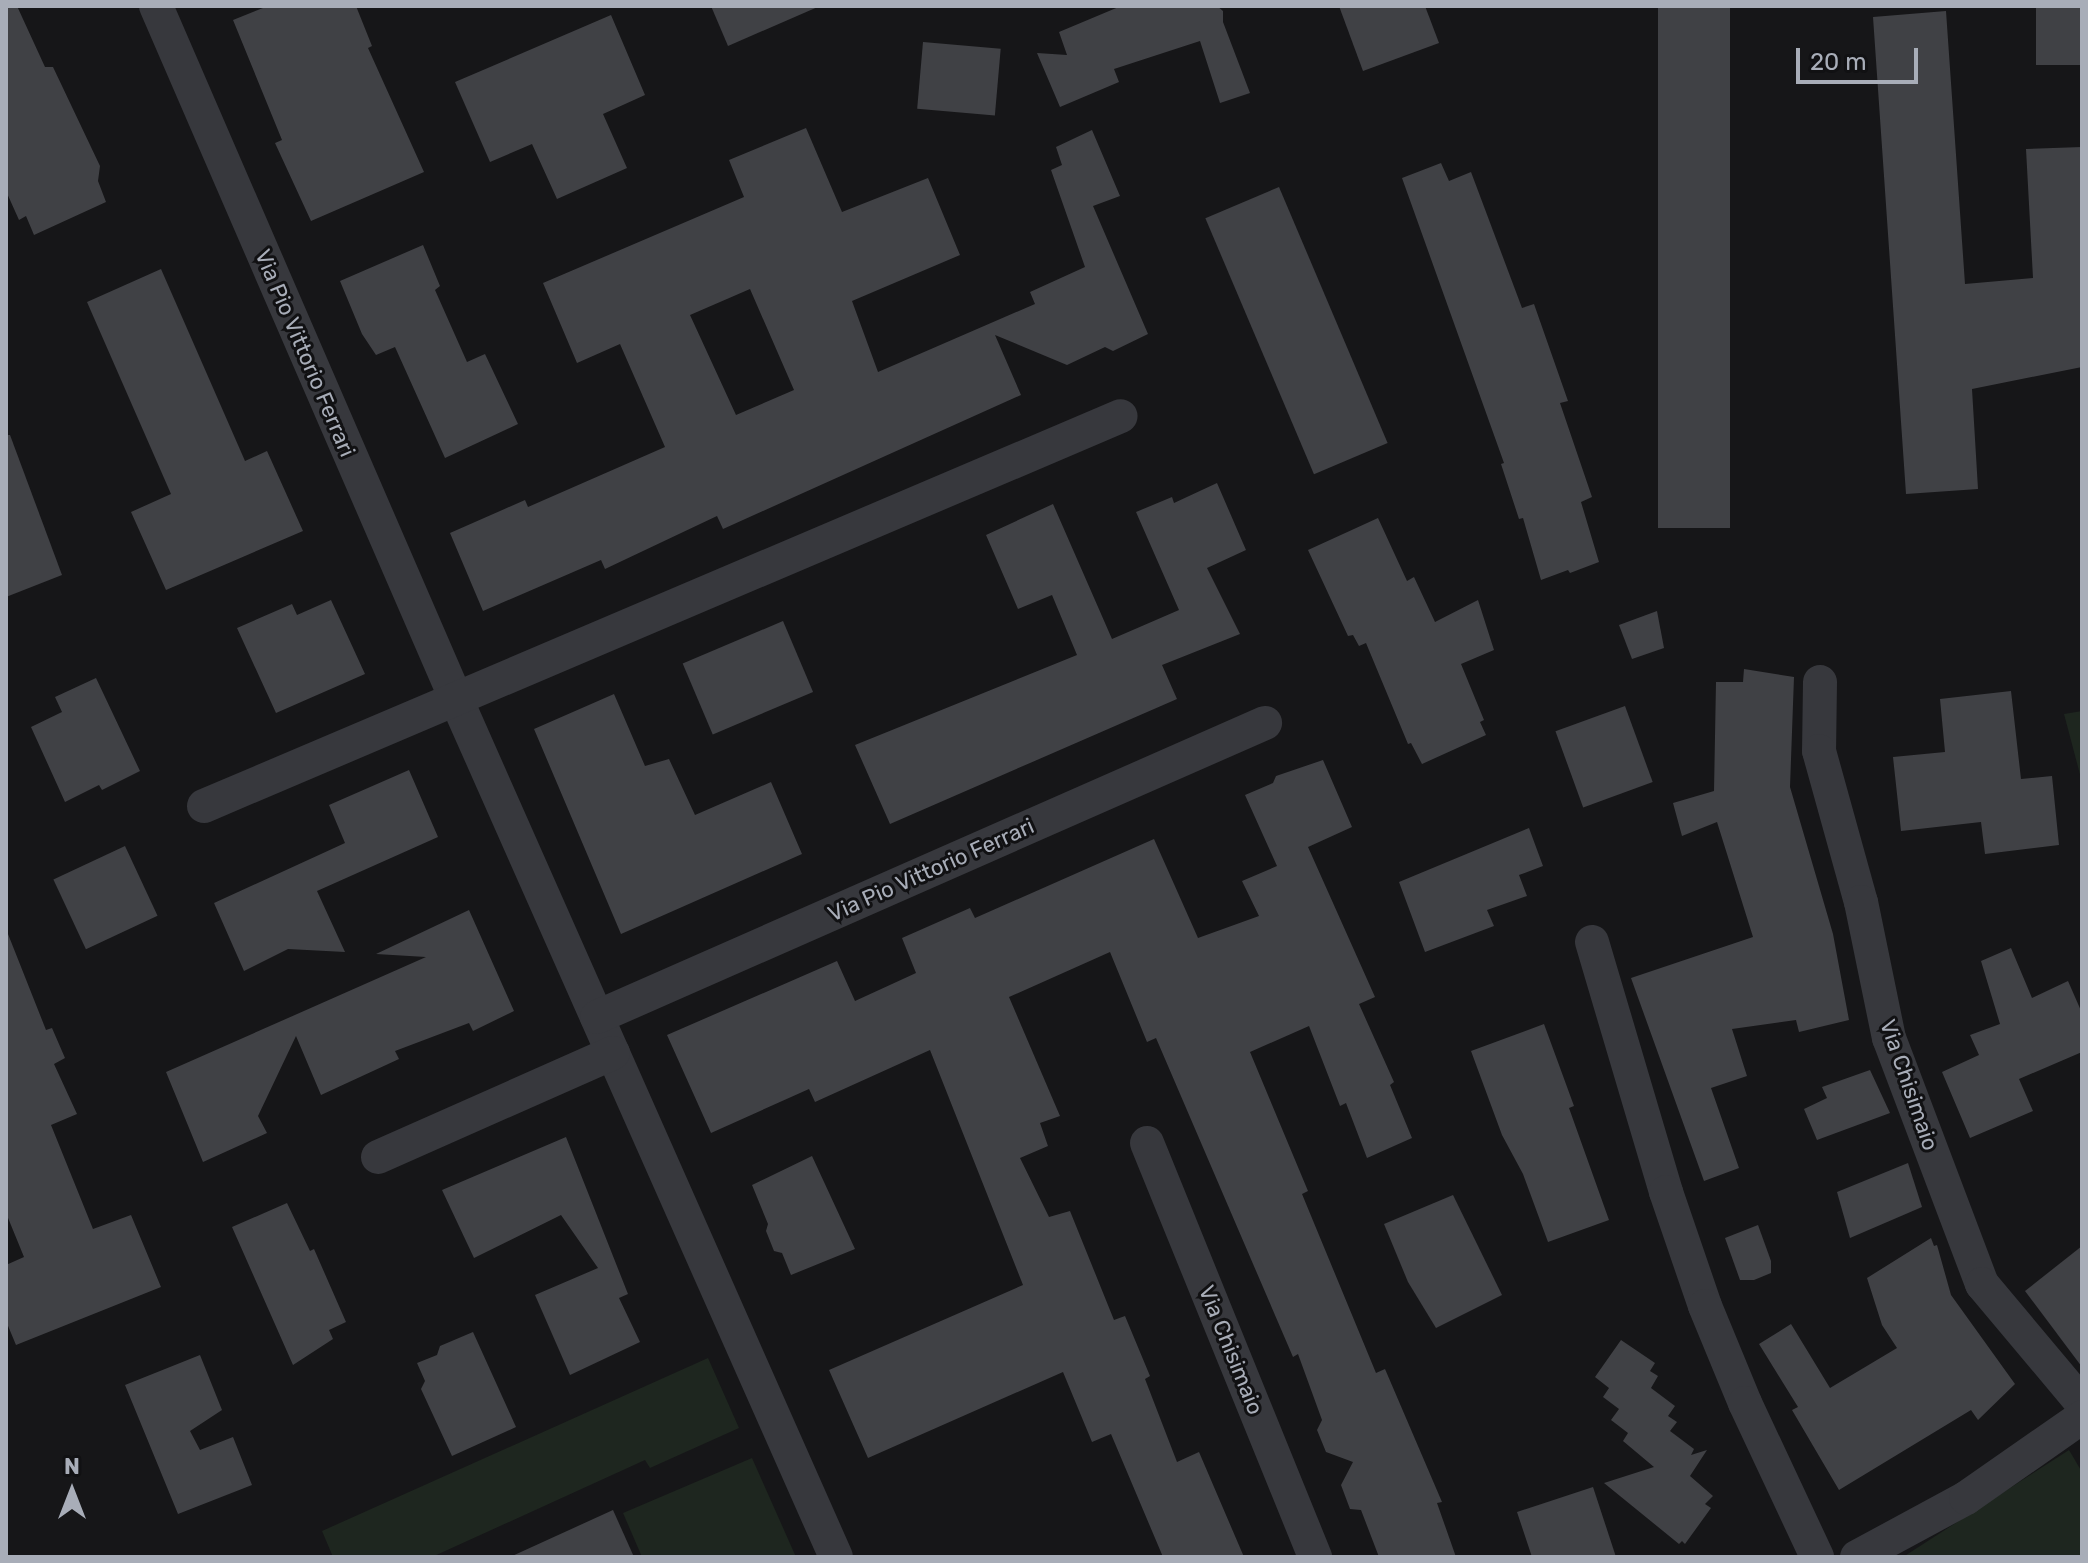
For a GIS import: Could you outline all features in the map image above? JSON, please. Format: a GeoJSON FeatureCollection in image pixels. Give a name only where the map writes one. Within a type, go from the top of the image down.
{"type":"FeatureCollection","features":[{"type":"Feature","properties":{"kind":"street","name":"Via Pio Vittorio Ferrari"},"geometry":{"type":"LineString","coordinates":[[156,6],[456,699],[836,1557]]}},
{"type":"Feature","properties":{"kind":"street"},"geometry":{"type":"LineString","coordinates":[[204,806],[1121,416]]}},
{"type":"Feature","properties":{"kind":"street","name":"Via Chisimaio"},"geometry":{"type":"LineString","coordinates":[[1820,682],[1819,751],[1861,902],[1889,1038],[1982,1284],[2082,1403]]}},
{"type":"Feature","properties":{"kind":"street","name":"Via Pio Vittorio Ferrari"},"geometry":{"type":"LineString","coordinates":[[597,1017],[1265,723]]}},
{"type":"Feature","properties":{"kind":"street"},"geometry":{"type":"LineString","coordinates":[[1592,942],[1666,1192],[1705,1306],[1745,1403],[1817,1557]]}},
{"type":"Feature","properties":{"kind":"street"},"geometry":{"type":"LineString","coordinates":[[378,1157],[613,1053]]}},
{"type":"Feature","properties":{"kind":"street","name":"Via Chisimaio"},"geometry":{"type":"LineString","coordinates":[[1147,1143],[1315,1557]]}},
{"type":"Feature","properties":{"kind":"street"},"geometry":{"type":"LineString","coordinates":[[1857,1557],[1966,1498],[2082,1417]]}},
{"type":"Feature","properties":{"kind":"shaded area"},"geometry":{"type":"Polygon","coordinates":[[[2082,711],[2082,782],[2064,714],[2082,711]]]}},
{"type":"Feature","properties":{"kind":"shaded area"},"geometry":{"type":"Polygon","coordinates":[[[708,1358],[739,1428],[650,1468],[645,1460],[432,1557],[333,1557],[322,1531],[708,1358]]]}},
{"type":"Feature","properties":{"kind":"shaded area"},"geometry":{"type":"Polygon","coordinates":[[[2069,1450],[2082,1472],[2082,1557],[1903,1557],[2069,1450]]]}},
{"type":"Feature","properties":{"kind":"shaded area"},"geometry":{"type":"Polygon","coordinates":[[[752,1458],[796,1557],[642,1557],[623,1513],[752,1458]]]}},
{"type":"Feature","properties":{"kind":"building"},"geometry":{"type":"Polygon","coordinates":[[[6,6],[17,6],[45,67],[53,67],[100,166],[98,181],[106,202],[34,235],[26,216],[19,220],[6,191],[6,6]]]}},
{"type":"Feature","properties":{"kind":"building"},"geometry":{"type":"Polygon","coordinates":[[[268,6],[356,6],[372,46],[368,48],[424,172],[311,221],[275,143],[282,140],[233,20],[268,6]]]}},
{"type":"Feature","properties":{"kind":"building"},"geometry":{"type":"Polygon","coordinates":[[[711,6],[820,6],[728,46],[711,6]]]}},
{"type":"Feature","properties":{"kind":"building"},"geometry":{"type":"Polygon","coordinates":[[[1121,6],[1217,6],[1223,11],[1223,22],[1250,93],[1220,103],[1200,41],[1114,69],[1119,82],[1060,107],[1037,53],[1067,55],[1059,32],[1121,6]]]}},
{"type":"Feature","properties":{"kind":"building"},"geometry":{"type":"Polygon","coordinates":[[[1339,6],[1425,6],[1439,43],[1363,71],[1339,6]]]}},
{"type":"Feature","properties":{"kind":"building"},"geometry":{"type":"Polygon","coordinates":[[[1658,6],[1730,6],[1730,528],[1658,528],[1658,6]]]}},
{"type":"Feature","properties":{"kind":"building"},"geometry":{"type":"Polygon","coordinates":[[[2036,6],[2082,6],[2082,65],[2036,65],[2036,6]]]}},
{"type":"Feature","properties":{"kind":"building"},"geometry":{"type":"Polygon","coordinates":[[[1946,11],[1965,284],[2033,278],[2026,149],[2082,147],[2082,367],[1972,389],[1978,489],[1906,494],[1873,17],[1946,11]]]}},
{"type":"Feature","properties":{"kind":"building"},"geometry":{"type":"Polygon","coordinates":[[[611,15],[645,95],[603,114],[627,168],[557,199],[532,144],[490,162],[455,82],[611,15]]]}},
{"type":"Feature","properties":{"kind":"building"},"geometry":{"type":"Polygon","coordinates":[[[923,42],[1001,49],[995,116],[917,109],[923,42]]]}},
{"type":"Feature","properties":{"kind":"building"},"geometry":{"type":"Polygon","coordinates":[[[806,128],[842,212],[928,178],[960,255],[852,301],[878,372],[1035,304],[1030,292],[1085,267],[1051,170],[1062,165],[1056,147],[1092,130],[1120,196],[1093,206],[1148,334],[1113,351],[1105,347],[1067,365],[995,335],[1021,395],[723,529],[717,516],[605,569],[601,560],[483,611],[450,533],[525,500],[528,507],[665,447],[620,344],[577,363],[543,283],[744,197],[729,160],[806,128]],[[750,289],[690,315],[736,415],[794,390],[750,289]]]}},
{"type":"Feature","properties":{"kind":"building"},"geometry":{"type":"Polygon","coordinates":[[[1441,163],[1449,181],[1471,172],[1522,308],[1534,304],[1568,401],[1560,403],[1592,497],[1581,502],[1599,562],[1570,573],[1568,570],[1541,580],[1523,518],[1519,519],[1501,464],[1504,463],[1402,178],[1441,163]]]}},
{"type":"Feature","properties":{"kind":"building"},"geometry":{"type":"Polygon","coordinates":[[[1279,187],[1388,443],[1314,474],[1205,218],[1279,187]]]}},
{"type":"Feature","properties":{"kind":"building"},"geometry":{"type":"Polygon","coordinates":[[[423,245],[440,286],[435,290],[467,362],[485,354],[518,424],[445,458],[395,347],[376,355],[362,334],[340,281],[423,245]]]}},
{"type":"Feature","properties":{"kind":"building"},"geometry":{"type":"Polygon","coordinates":[[[161,269],[245,461],[267,451],[303,531],[166,590],[131,512],[171,494],[87,302],[161,269]]]}},
{"type":"Feature","properties":{"kind":"building"},"geometry":{"type":"Polygon","coordinates":[[[6,435],[10,435],[62,575],[6,597],[6,435]]]}},
{"type":"Feature","properties":{"kind":"building"},"geometry":{"type":"Polygon","coordinates":[[[1217,483],[1246,550],[1207,568],[1240,634],[1162,665],[1177,699],[890,824],[855,745],[1077,655],[1052,595],[1018,609],[986,535],[1053,504],[1112,639],[1179,610],[1136,512],[1172,497],[1174,503],[1217,483]]]}},
{"type":"Feature","properties":{"kind":"building"},"geometry":{"type":"Polygon","coordinates":[[[1378,518],[1407,581],[1414,577],[1435,622],[1478,600],[1494,650],[1461,664],[1484,720],[1480,722],[1486,735],[1422,764],[1411,743],[1408,744],[1366,643],[1359,646],[1353,635],[1348,636],[1308,550],[1378,518]]]}},
{"type":"Feature","properties":{"kind":"building"},"geometry":{"type":"Polygon","coordinates":[[[331,600],[365,674],[276,713],[237,628],[292,604],[297,615],[331,600]]]}},
{"type":"Feature","properties":{"kind":"building"},"geometry":{"type":"Polygon","coordinates":[[[1657,611],[1664,648],[1632,659],[1619,625],[1657,611]]]}},
{"type":"Feature","properties":{"kind":"building"},"geometry":{"type":"Polygon","coordinates":[[[783,621],[813,692],[713,734],[683,664],[783,621]]]}},
{"type":"Feature","properties":{"kind":"building"},"geometry":{"type":"Polygon","coordinates":[[[1744,669],[1794,677],[1790,787],[1833,934],[1849,1020],[1799,1032],[1796,1020],[1732,1029],[1747,1076],[1711,1088],[1739,1168],[1704,1181],[1631,978],[1753,937],[1717,822],[1682,836],[1673,803],[1714,791],[1716,682],[1743,682],[1744,669]]]}},
{"type":"Feature","properties":{"kind":"building"},"geometry":{"type":"Polygon","coordinates":[[[96,678],[140,771],[102,790],[99,785],[65,802],[31,727],[62,712],[55,697],[96,678]]]}},
{"type":"Feature","properties":{"kind":"building"},"geometry":{"type":"Polygon","coordinates":[[[2011,691],[2021,779],[2052,776],[2059,845],[1985,854],[1981,822],[1901,831],[1893,757],[1945,752],[1940,699],[2011,691]]]}},
{"type":"Feature","properties":{"kind":"building"},"geometry":{"type":"Polygon","coordinates":[[[614,694],[645,766],[669,759],[695,815],[771,782],[802,854],[621,934],[534,729],[614,694]]]}},
{"type":"Feature","properties":{"kind":"building"},"geometry":{"type":"Polygon","coordinates":[[[1625,706],[1653,782],[1583,807],[1555,731],[1625,706]]]}},
{"type":"Feature","properties":{"kind":"building"},"geometry":{"type":"Polygon","coordinates":[[[1323,760],[1352,827],[1308,847],[1375,997],[1359,1004],[1394,1082],[1390,1085],[1412,1138],[1367,1158],[1346,1103],[1340,1106],[1309,1026],[1250,1052],[1308,1191],[1302,1194],[1376,1373],[1385,1369],[1442,1502],[1437,1503],[1456,1557],[1379,1557],[1361,1510],[1350,1509],[1341,1485],[1353,1462],[1326,1452],[1317,1430],[1322,1420],[1298,1354],[1293,1357],[1156,1038],[1147,1042],[1110,952],[1009,997],[1060,1116],[1040,1123],[1048,1146],[1020,1158],[1049,1217],[1070,1211],[1114,1320],[1125,1316],[1150,1376],[1145,1379],[1177,1462],[1199,1452],[1244,1557],[1163,1557],[1111,1434],[1092,1442],[1063,1372],[868,1458],[829,1370],[1023,1285],[930,1050],[815,1102],[809,1089],[711,1133],[667,1035],[837,961],[855,1001],[916,973],[902,938],[970,908],[975,918],[1154,839],[1198,938],[1259,916],[1242,881],[1277,866],[1245,795],[1273,783],[1276,776],[1323,760]]]}},
{"type":"Feature","properties":{"kind":"building"},"geometry":{"type":"Polygon","coordinates":[[[409,770],[438,837],[317,891],[345,952],[288,949],[244,971],[214,903],[345,843],[329,805],[409,770]]]}},
{"type":"Feature","properties":{"kind":"building"},"geometry":{"type":"Polygon","coordinates":[[[1529,828],[1543,866],[1519,875],[1527,896],[1487,910],[1494,926],[1425,952],[1399,882],[1529,828]]]}},
{"type":"Feature","properties":{"kind":"building"},"geometry":{"type":"Polygon","coordinates":[[[125,846],[158,916],[86,949],[53,879],[125,846]]]}},
{"type":"Feature","properties":{"kind":"building"},"geometry":{"type":"Polygon","coordinates":[[[469,910],[514,1011],[473,1031],[469,1023],[395,1051],[399,1059],[321,1095],[296,1036],[258,1116],[267,1133],[203,1162],[166,1072],[426,957],[376,954],[469,910]]]}},
{"type":"Feature","properties":{"kind":"building"},"geometry":{"type":"Polygon","coordinates":[[[8,934],[46,1030],[52,1028],[65,1058],[54,1064],[77,1114],[51,1125],[93,1229],[131,1215],[161,1287],[16,1345],[6,1321],[6,1265],[24,1257],[6,1213],[8,934]]]}},
{"type":"Feature","properties":{"kind":"building"},"geometry":{"type":"Polygon","coordinates":[[[2011,948],[2032,998],[2068,981],[2082,1013],[2082,1052],[2019,1079],[2033,1111],[1970,1138],[1942,1072],[1979,1055],[1970,1035],[2000,1024],[1981,961],[2011,948]]]}},
{"type":"Feature","properties":{"kind":"building"},"geometry":{"type":"Polygon","coordinates":[[[1544,1024],[1574,1106],[1569,1108],[1609,1220],[1548,1242],[1523,1174],[1502,1135],[1471,1051],[1544,1024]]]}},
{"type":"Feature","properties":{"kind":"building"},"geometry":{"type":"Polygon","coordinates":[[[1870,1070],[1890,1113],[1817,1140],[1804,1109],[1827,1098],[1822,1087],[1870,1070]]]}},
{"type":"Feature","properties":{"kind":"building"},"geometry":{"type":"Polygon","coordinates":[[[566,1137],[628,1294],[619,1298],[640,1342],[570,1375],[535,1295],[598,1268],[561,1215],[474,1258],[442,1190],[566,1137]]]}},
{"type":"Feature","properties":{"kind":"building"},"geometry":{"type":"Polygon","coordinates":[[[812,1156],[855,1249],[791,1275],[782,1253],[774,1251],[766,1231],[768,1224],[752,1185],[812,1156]]]}},
{"type":"Feature","properties":{"kind":"building"},"geometry":{"type":"Polygon","coordinates":[[[1908,1163],[1922,1207],[1850,1238],[1837,1192],[1908,1163]]]}},
{"type":"Feature","properties":{"kind":"building"},"geometry":{"type":"Polygon","coordinates":[[[1453,1195],[1502,1295],[1436,1328],[1408,1282],[1384,1224],[1453,1195]]]}},
{"type":"Feature","properties":{"kind":"building"},"geometry":{"type":"Polygon","coordinates":[[[287,1203],[310,1251],[314,1249],[346,1322],[329,1330],[333,1339],[293,1365],[232,1227],[287,1203]]]}},
{"type":"Feature","properties":{"kind":"building"},"geometry":{"type":"Polygon","coordinates":[[[1758,1225],[1771,1261],[1771,1273],[1754,1280],[1740,1280],[1725,1238],[1758,1225]]]}},
{"type":"Feature","properties":{"kind":"building"},"geometry":{"type":"Polygon","coordinates":[[[1931,1238],[1934,1246],[1937,1245],[1951,1295],[2015,1384],[1978,1420],[1971,1410],[1839,1490],[1792,1410],[1798,1407],[1759,1344],[1791,1324],[1830,1388],[1897,1348],[1882,1325],[1867,1278],[1931,1238]]]}},
{"type":"Feature","properties":{"kind":"building"},"geometry":{"type":"Polygon","coordinates":[[[2082,1246],[2082,1367],[2025,1291],[2082,1246]]]}},
{"type":"Feature","properties":{"kind":"building"},"geometry":{"type":"Polygon","coordinates":[[[473,1332],[516,1427],[452,1456],[421,1389],[425,1381],[417,1363],[437,1355],[440,1346],[473,1332]]]}},
{"type":"Feature","properties":{"kind":"building"},"geometry":{"type":"Polygon","coordinates":[[[1621,1340],[1655,1363],[1650,1371],[1658,1376],[1651,1388],[1675,1406],[1668,1416],[1677,1422],[1670,1431],[1694,1449],[1691,1455],[1707,1450],[1690,1476],[1713,1496],[1705,1504],[1711,1508],[1685,1544],[1682,1541],[1679,1544],[1604,1483],[1654,1467],[1623,1441],[1628,1433],[1611,1420],[1619,1409],[1603,1397],[1609,1388],[1595,1377],[1621,1340]]]}},
{"type":"Feature","properties":{"kind":"building"},"geometry":{"type":"Polygon","coordinates":[[[200,1355],[222,1410],[190,1431],[200,1450],[233,1437],[252,1485],[178,1514],[125,1385],[200,1355]]]}},
{"type":"Feature","properties":{"kind":"building"},"geometry":{"type":"Polygon","coordinates":[[[1593,1487],[1616,1557],[1532,1557],[1517,1512],[1593,1487]]]}},
{"type":"Feature","properties":{"kind":"building"},"geometry":{"type":"Polygon","coordinates":[[[613,1510],[634,1557],[510,1557],[613,1510]]]}}]}
